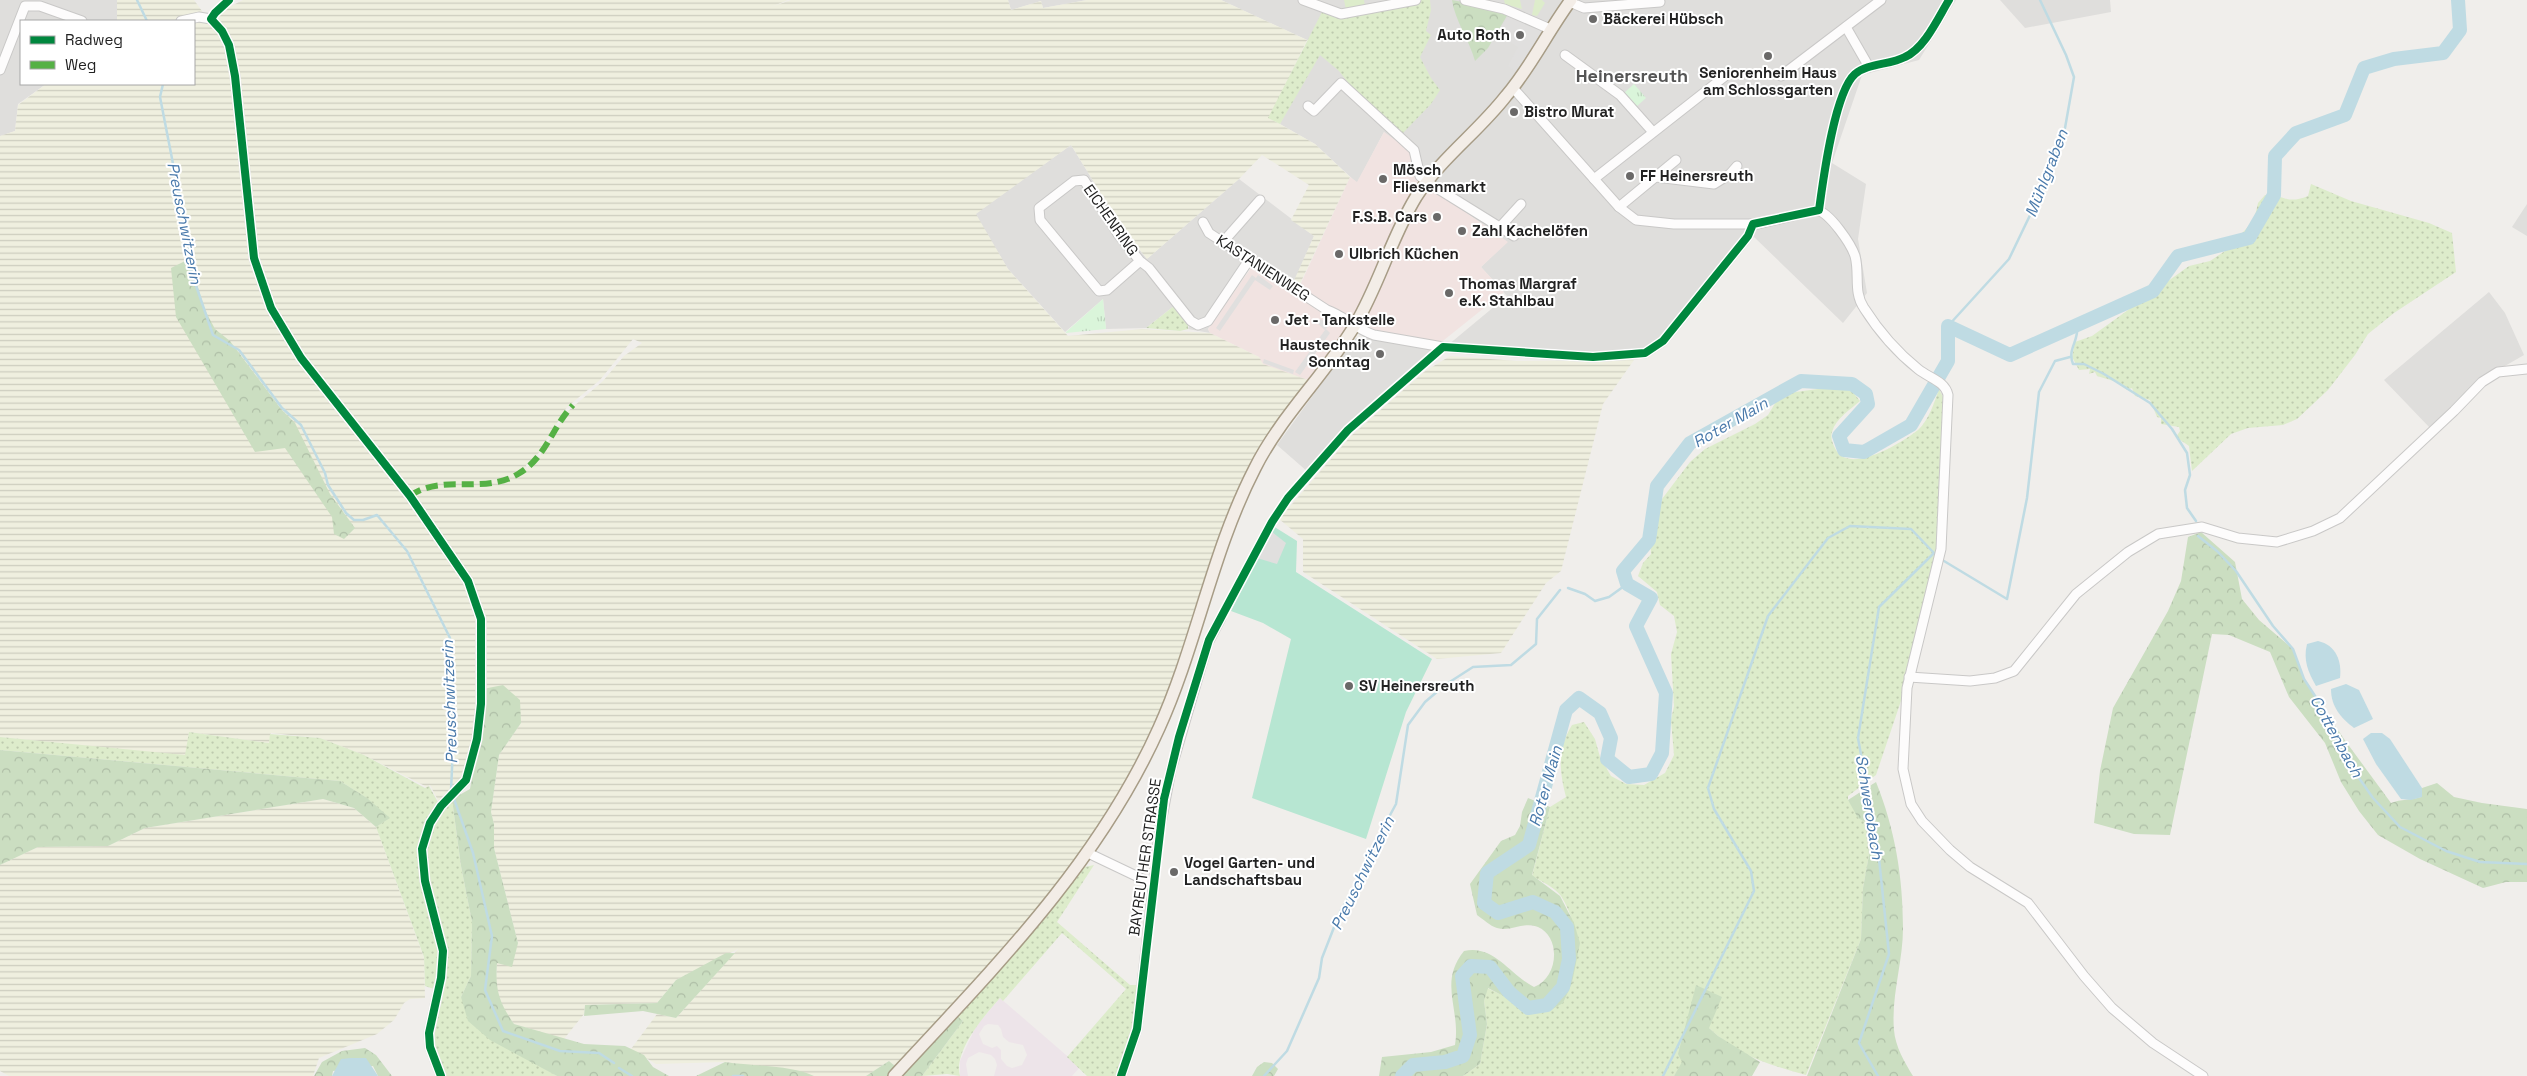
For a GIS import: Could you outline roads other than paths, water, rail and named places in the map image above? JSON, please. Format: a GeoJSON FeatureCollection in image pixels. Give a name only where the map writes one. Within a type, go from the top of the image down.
{"type":"FeatureCollection","features":[{"type":"Feature","properties":{"kind":"main road"},"geometry":{"type":"LineString","coordinates":[[894,1076],[1013,948],[1088,853],[1122,800],[1158,729],[1183,668],[1236,509],[1255,467],[1275,434],[1329,364],[1354,326],[1376,285],[1406,215],[1427,182],[1453,151],[1513,88],[1550,29],[1571,1]]}},
{"type":"Feature","properties":{"kind":"street"},"geometry":{"type":"LineString","coordinates":[[1303,0],[1321,3],[1332,12],[1344,14],[1416,0]]}},
{"type":"Feature","properties":{"kind":"street"},"geometry":{"type":"LineString","coordinates":[[1466,0],[1509,11],[1550,29]]}},
{"type":"Feature","properties":{"kind":"street"},"geometry":{"type":"LineString","coordinates":[[1781,76],[1880,0]]}},
{"type":"Feature","properties":{"kind":"street"},"geometry":{"type":"LineString","coordinates":[[1819,210],[1826,158],[1844,92],[1856,73],[1869,67],[1906,57],[1920,45],[1949,0]]}},
{"type":"Feature","properties":{"kind":"street"},"geometry":{"type":"LineString","coordinates":[[1571,1],[1584,8],[1660,2]]}},
{"type":"Feature","properties":{"kind":"street"},"geometry":{"type":"LineString","coordinates":[[0,70],[22,9],[30,2],[79,20]]}},
{"type":"Feature","properties":{"kind":"street"},"geometry":{"type":"LineString","coordinates":[[187,20],[211,19],[222,31],[231,53],[236,76],[254,258],[271,308],[301,358],[416,504],[468,581],[481,619],[481,704],[477,739],[466,780],[446,800],[430,823],[422,849],[425,881],[443,951],[441,978],[428,1033],[430,1047],[441,1076]]}},
{"type":"Feature","properties":{"kind":"street"},"geometry":{"type":"LineString","coordinates":[[1846,27],[1869,67]]}},
{"type":"Feature","properties":{"kind":"street"},"geometry":{"type":"LineString","coordinates":[[1564,55],[1620,95],[1653,132]]}},
{"type":"Feature","properties":{"kind":"street"},"geometry":{"type":"LineString","coordinates":[[1594,179],[1729,73]]}},
{"type":"Feature","properties":{"kind":"street"},"geometry":{"type":"LineString","coordinates":[[1308,106],[1314,111],[1341,83],[1414,150],[1420,176],[1514,236]]}},
{"type":"Feature","properties":{"kind":"street"},"geometry":{"type":"LineString","coordinates":[[1513,88],[1619,207],[1632,218],[1654,223],[1753,224],[1819,210],[1828,216],[1853,251],[1858,293],[1864,308],[1902,354],[1926,375],[1946,388],[1949,412],[1943,473],[1941,549],[1909,677],[1903,769],[1906,789],[1918,816],[1940,841],[1970,867],[2028,903],[2094,988],[2128,1022],[2163,1051],[2203,1076]]}},
{"type":"Feature","properties":{"kind":"street"},"geometry":{"type":"LineString","coordinates":[[1619,207],[1676,160]]}},
{"type":"Feature","properties":{"kind":"street"},"geometry":{"type":"LineString","coordinates":[[1656,177],[1714,184],[1730,174],[1736,166]]}},
{"type":"Feature","properties":{"kind":"street","name":"EICHENRING"},"geometry":{"type":"LineString","coordinates":[[1140,262],[1107,290],[1099,292],[1040,220],[1039,208],[1074,181],[1084,180],[1115,229],[1140,262],[1150,268],[1191,321],[1200,325],[1208,321],[1249,260]]}},
{"type":"Feature","properties":{"kind":"street"},"geometry":{"type":"LineString","coordinates":[[1223,242],[1260,200]]}},
{"type":"Feature","properties":{"kind":"street"},"geometry":{"type":"LineString","coordinates":[[1500,227],[1521,204]]}},
{"type":"Feature","properties":{"kind":"street","name":"KASTANIENWEG"},"geometry":{"type":"LineString","coordinates":[[1203,222],[1208,233],[1327,310],[1336,319],[1374,335],[1443,347],[1593,356],[1645,353],[1663,341],[1748,236],[1753,224]]}},
{"type":"Feature","properties":{"kind":"street"},"geometry":{"type":"LineString","coordinates":[[1909,677],[1970,681],[1995,678],[2014,671],[2076,594],[2128,552],[2158,534],[2202,527],[2238,538],[2277,542],[2313,531],[2340,518],[2454,411],[2482,382],[2498,372],[2527,369]]}},
{"type":"Feature","properties":{"kind":"street","name":"BAYREUTHER STRASSE"},"geometry":{"type":"LineString","coordinates":[[1121,1076],[1137,1029],[1161,817],[1174,754],[1208,643],[1221,618]]}},
{"type":"Feature","properties":{"kind":"street"},"geometry":{"type":"LineString","coordinates":[[1088,853],[1154,884]]}},
{"type":"Feature","properties":{"kind":"water"},"geometry":{"type":"Polygon","coordinates":[[[2318,641],[2329,646],[2339,660],[2340,678],[2316,686],[2309,671],[2306,655],[2307,644],[2318,641]]]}},
{"type":"Feature","properties":{"kind":"water"},"geometry":{"type":"Polygon","coordinates":[[[2346,684],[2359,690],[2373,719],[2354,728],[2338,712],[2331,695],[2331,689],[2346,684]]]}},
{"type":"Feature","properties":{"kind":"water"},"geometry":{"type":"Polygon","coordinates":[[[2371,733],[2382,733],[2390,739],[2422,788],[2422,797],[2411,800],[2401,799],[2376,764],[2363,739],[2371,733]]]}},
{"type":"Feature","properties":{"kind":"water"},"geometry":{"type":"Polygon","coordinates":[[[366,1058],[378,1076],[332,1076],[341,1059],[366,1058]]]}},
{"type":"Feature","properties":{"kind":"waterway","name":"Preuschwitzerin"},"geometry":{"type":"LineString","coordinates":[[137,0],[147,20]]}},
{"type":"Feature","properties":{"kind":"waterway","name":"Mühlgraben"},"geometry":{"type":"LineString","coordinates":[[1948,326],[2009,259],[2046,182],[2065,128],[2074,77],[2066,55],[2040,0]]}},
{"type":"Feature","properties":{"kind":"waterway","name":"Roter Main"},"geometry":{"type":"LineString","coordinates":[[1402,1076],[1413,1065],[1445,1062],[1463,1056],[1470,1035],[1462,976],[1471,966],[1490,967],[1509,992],[1528,1008],[1547,1005],[1563,987],[1569,959],[1567,927],[1555,912],[1533,902],[1498,913],[1484,903],[1487,873],[1529,845],[1566,710],[1579,698],[1600,713],[1611,738],[1607,759],[1629,777],[1651,774],[1662,753],[1666,693],[1636,626],[1651,598],[1627,584],[1623,571],[1649,540],[1657,486],[1690,443],[1801,381],[1852,384],[1866,394],[1868,404],[1839,436],[1844,450],[1864,452],[1911,425],[1948,361],[1948,326],[2010,355],[2153,291],[2178,256],[2249,238],[2274,195],[2275,156],[2296,133],[2345,115],[2364,68],[2394,59],[2443,53],[2460,30],[2458,0]]}},
{"type":"Feature","properties":{"kind":"waterway","name":"Preuschwitzerin"},"geometry":{"type":"LineString","coordinates":[[163,85],[160,97],[191,256],[191,271],[213,335],[239,350],[282,408],[301,425],[325,473],[328,485],[346,513],[354,520],[363,520],[377,515],[407,551],[450,638],[453,746],[451,791]]}},
{"type":"Feature","properties":{"kind":"waterway","name":"Cottenbach"},"geometry":{"type":"LineString","coordinates":[[2077,327],[2071,354],[2073,364],[2084,364],[2104,374],[2150,403],[2172,429],[2187,453],[2190,475],[2185,490],[2187,508],[2196,521]]}},
{"type":"Feature","properties":{"kind":"waterway"},"geometry":{"type":"LineString","coordinates":[[1944,561],[2007,599],[2027,498],[2039,392],[2055,361],[2070,357]]}},
{"type":"Feature","properties":{"kind":"waterway","name":"Schwerobach"},"geometry":{"type":"LineString","coordinates":[[1663,1076],[1754,891],[1751,871],[1714,809],[1708,788],[1768,616],[1828,538],[1850,526],[1911,529],[1934,553],[1879,607],[1858,738],[1878,849],[1889,954],[1859,1043],[1878,1076]]}},
{"type":"Feature","properties":{"kind":"waterway","name":"Cottenbach"},"geometry":{"type":"LineString","coordinates":[[2198,536],[2217,551],[2236,571],[2273,626],[2293,649],[2304,679],[2319,702],[2345,758],[2373,798],[2400,827],[2446,851],[2480,862],[2527,864]]}},
{"type":"Feature","properties":{"kind":"waterway","name":"Preuschwitzerin"},"geometry":{"type":"LineString","coordinates":[[1568,588],[1585,594],[1595,601],[1609,597],[1627,584]]}},
{"type":"Feature","properties":{"kind":"waterway","name":"Preuschwitzerin"},"geometry":{"type":"LineString","coordinates":[[1264,1076],[1287,1051],[1319,978],[1322,958],[1340,912],[1367,867],[1375,843],[1396,804],[1408,725],[1425,702],[1445,685],[1473,667],[1511,665],[1536,644],[1537,619],[1560,590]]}},
{"type":"Feature","properties":{"kind":"waterway","name":"Preuschwitzerin"},"geometry":{"type":"LineString","coordinates":[[453,796],[473,853],[492,936],[485,990],[503,1031],[560,1051],[599,1053],[614,1063]]}},
{"type":"Feature","properties":{"kind":"waterway","name":"Preuschwitzerin"},"geometry":{"type":"LineString","coordinates":[[619,1068],[632,1076]]}},
{"type":"Feature","properties":{"kind":"waterway","name":"Preuschwitzerin"},"geometry":{"type":"LineString","coordinates":[[733,1076],[743,1076]]}},
{"type":"Feature","properties":{"kind":"place","name":"Bäckerei Hübsch"},"geometry":{"type":"Point","coordinates":[1593,19]}},
{"type":"Feature","properties":{"kind":"place","name":"Auto Roth"},"geometry":{"type":"Point","coordinates":[1520,35]}},
{"type":"Feature","properties":{"kind":"place","name":"Seniorenheim Haus am Schlossgarten"},"geometry":{"type":"Point","coordinates":[1768,56]}},
{"type":"Feature","properties":{"kind":"place","name":"Bistro Murat"},"geometry":{"type":"Point","coordinates":[1514,112]}},
{"type":"Feature","properties":{"kind":"place","name":"FF Heinersreuth"},"geometry":{"type":"Point","coordinates":[1630,176]}},
{"type":"Feature","properties":{"kind":"place","name":"Mösch Fliesenmarkt"},"geometry":{"type":"Point","coordinates":[1383,179]}},
{"type":"Feature","properties":{"kind":"place","name":"F.S.B. Cars"},"geometry":{"type":"Point","coordinates":[1437,217]}},
{"type":"Feature","properties":{"kind":"place","name":"Zahl Kachelöfen"},"geometry":{"type":"Point","coordinates":[1462,231]}},
{"type":"Feature","properties":{"kind":"place","name":"Ulbrich Küchen"},"geometry":{"type":"Point","coordinates":[1339,254]}},
{"type":"Feature","properties":{"kind":"place","name":"Thomas Margraf e.K. Stahlbau"},"geometry":{"type":"Point","coordinates":[1449,293]}},
{"type":"Feature","properties":{"kind":"place","name":"Jet - Tankstelle"},"geometry":{"type":"Point","coordinates":[1275,320]}},
{"type":"Feature","properties":{"kind":"place","name":"Haustechnik Sonntag"},"geometry":{"type":"Point","coordinates":[1380,354]}},
{"type":"Feature","properties":{"kind":"place","name":"SV Heinersreuth"},"geometry":{"type":"Point","coordinates":[1349,686]}},
{"type":"Feature","properties":{"kind":"place","name":"Vogel Garten- und Landschaftsbau"},"geometry":{"type":"Point","coordinates":[1174,872]}},
{"type":"Feature","properties":{"kind":"district","name":"Heinersreuth"},"geometry":{"type":"Point","coordinates":[1632,76]}}]}
